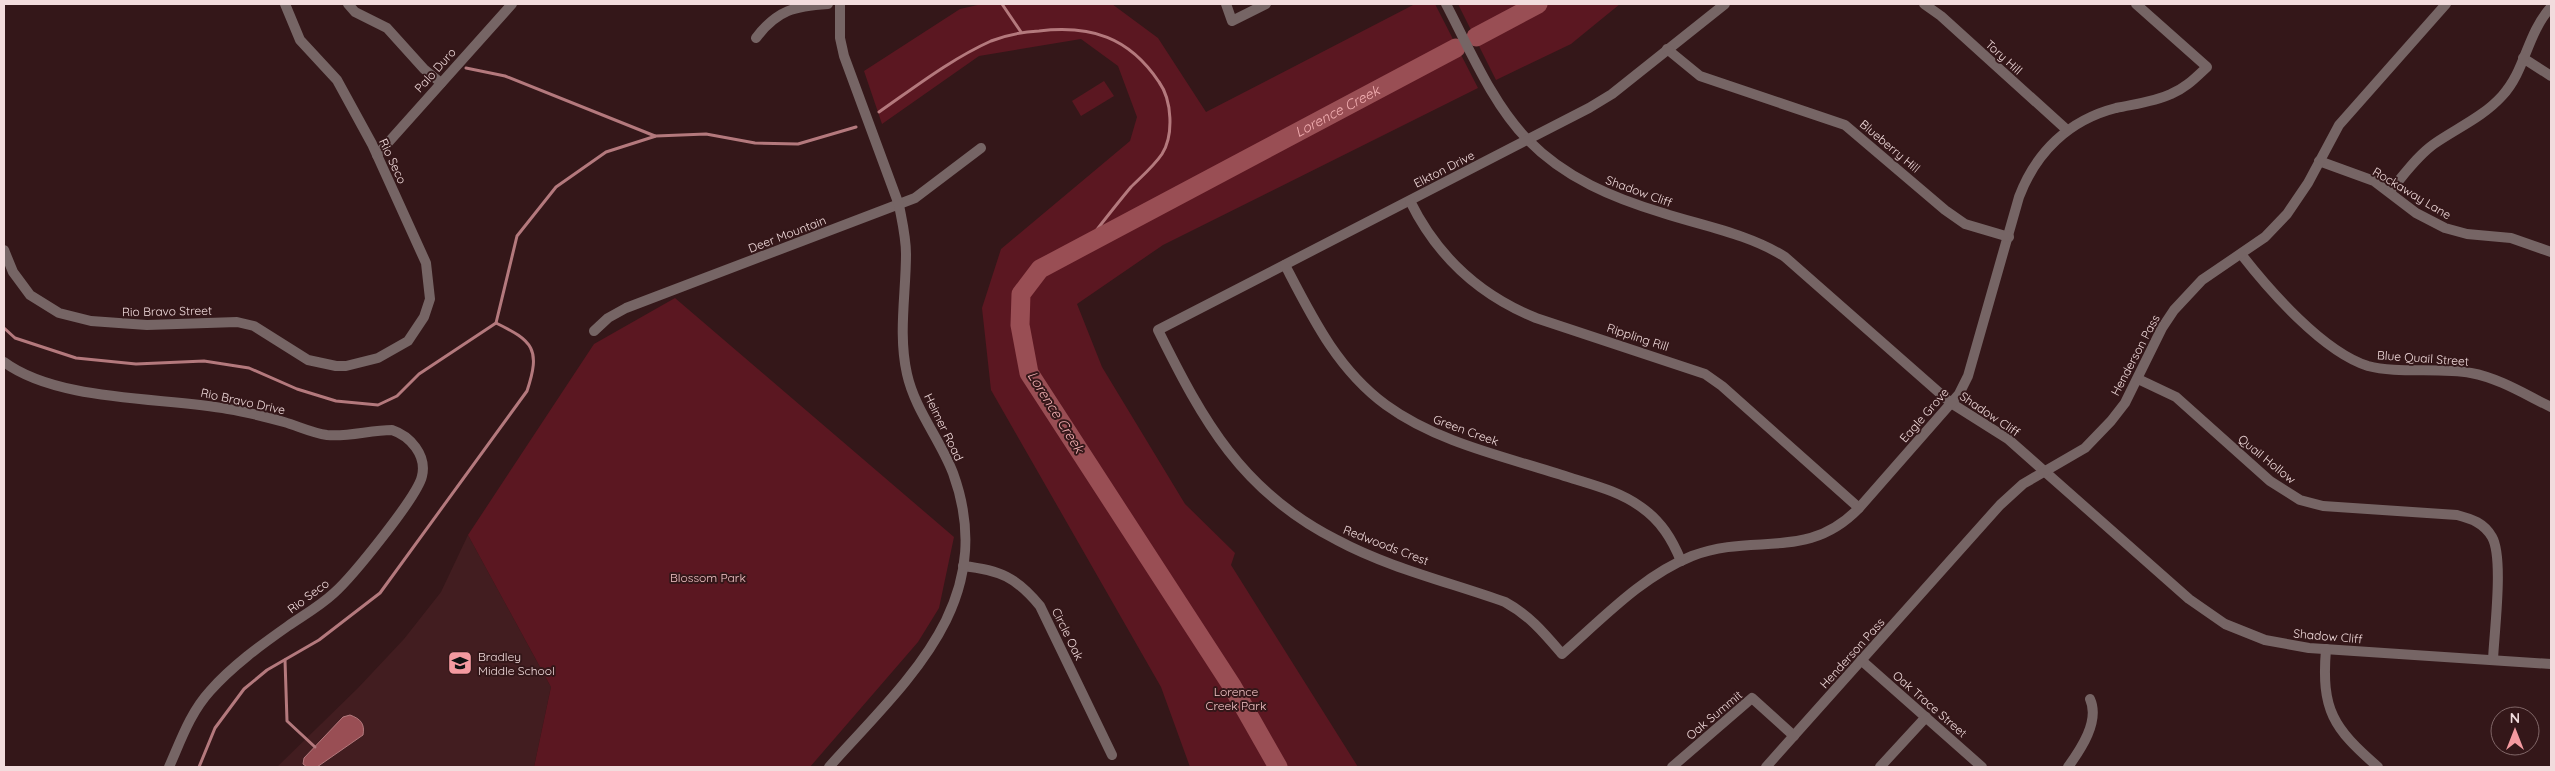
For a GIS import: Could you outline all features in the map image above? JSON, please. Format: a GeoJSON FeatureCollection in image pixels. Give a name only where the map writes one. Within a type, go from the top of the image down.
{"type":"FeatureCollection","features":[{"type":"Feature","properties":{"kind":"street","name":"Rio Seco"},"geometry":{"type":"LineString","coordinates":[[285,4],[289,18],[300,40],[337,80],[377,155],[428,272],[430,299],[424,317],[408,341]]}},
{"type":"Feature","properties":{"kind":"street"},"geometry":{"type":"LineString","coordinates":[[348,4],[355,12],[387,28],[424,69],[440,83]]}},
{"type":"Feature","properties":{"kind":"street","name":"Palo Duro"},"geometry":{"type":"LineString","coordinates":[[377,155],[512,4]]}},
{"type":"Feature","properties":{"kind":"street"},"geometry":{"type":"LineString","coordinates":[[756,38],[775,16],[801,6],[828,4]]}},
{"type":"Feature","properties":{"kind":"street","name":"Heimer Road"},"geometry":{"type":"LineString","coordinates":[[829,767],[924,660],[953,608],[962,566],[963,520],[955,483],[946,458],[918,405],[907,375],[902,337],[906,251],[899,205],[849,74],[840,38],[840,4]]}},
{"type":"Feature","properties":{"kind":"street"},"geometry":{"type":"LineString","coordinates":[[1226,4],[1232,21],[1266,4]]}},
{"type":"Feature","properties":{"kind":"street","name":"Shadow Cliff"},"geometry":{"type":"LineString","coordinates":[[1446,4],[1486,80],[1507,114],[1528,140],[1561,168],[1607,194],[1756,243],[1780,253],[1951,403],[1972,418],[1999,432],[2182,593],[2213,616],[2245,633],[2286,645],[2326,650],[2551,664]]}},
{"type":"Feature","properties":{"kind":"street","name":"Elkton Drive"},"geometry":{"type":"LineString","coordinates":[[1158,330],[1528,140],[1612,94],[1725,4]]}},
{"type":"Feature","properties":{"kind":"street","name":"Tory Hill"},"geometry":{"type":"LineString","coordinates":[[1924,4],[1941,16],[2067,130]]}},
{"type":"Feature","properties":{"kind":"street","name":"Eagle Grove"},"geometry":{"type":"LineString","coordinates":[[1562,654],[1649,580],[1681,561],[1713,549],[1731,546],[1788,544],[1810,540],[1841,526],[1859,508],[1959,394],[1968,376],[2020,197],[2030,172],[2045,150],[2067,130],[2101,112],[2172,94],[2186,86],[2207,66],[2136,4]]}},
{"type":"Feature","properties":{"kind":"street","name":"Henderson Pass"},"geometry":{"type":"LineString","coordinates":[[1766,767],[2000,505],[2023,484],[2085,448],[2096,438],[2125,403],[2152,346],[2174,310],[2202,280],[2265,237],[2287,214],[2308,183],[2339,125],[2446,4]]}},
{"type":"Feature","properties":{"kind":"street"},"geometry":{"type":"LineString","coordinates":[[2390,191],[2425,152],[2488,110],[2503,95],[2524,58],[2535,29],[2551,6]]}},
{"type":"Feature","properties":{"kind":"street","name":"Blueberry Hill"},"geometry":{"type":"LineString","coordinates":[[1667,50],[1700,76],[1845,125],[1965,224],[1982,231],[2008,237]]}},
{"type":"Feature","properties":{"kind":"street"},"geometry":{"type":"LineString","coordinates":[[2524,58],[2551,76]]}},
{"type":"Feature","properties":{"kind":"street","name":"Deer Mountain"},"geometry":{"type":"LineString","coordinates":[[594,331],[608,318],[626,308],[899,205],[922,194],[982,148]]}},
{"type":"Feature","properties":{"kind":"street","name":"Rockaway Lane"},"geometry":{"type":"LineString","coordinates":[[2319,162],[2374,181],[2390,191],[2416,213],[2445,228],[2467,234],[2511,238],[2551,252]]}},
{"type":"Feature","properties":{"kind":"street","name":"Rippling Rill"},"geometry":{"type":"LineString","coordinates":[[1410,201],[1424,228],[1448,259],[1479,288],[1504,303],[1536,318],[1705,374],[1722,386],[1859,508]]}},
{"type":"Feature","properties":{"kind":"street","name":"Rio Bravo Street"},"geometry":{"type":"LineString","coordinates":[[4,250],[13,272],[30,295],[59,313],[122,324],[237,322],[254,326],[308,360],[336,366],[352,365],[378,358],[408,341]]}},
{"type":"Feature","properties":{"kind":"street","name":"Blue Quail Street"},"geometry":{"type":"LineString","coordinates":[[2241,254],[2268,289],[2346,357],[2380,368],[2471,373],[2489,378],[2551,407]]}},
{"type":"Feature","properties":{"kind":"street","name":"Green Creek"},"geometry":{"type":"LineString","coordinates":[[1285,265],[1331,349],[1347,369],[1385,404],[1422,427],[1454,440],[1624,496],[1659,522],[1668,534],[1681,561]]}},
{"type":"Feature","properties":{"kind":"street","name":"Redwoods Crest"},"geometry":{"type":"LineString","coordinates":[[1158,330],[1188,392],[1215,435],[1251,477],[1284,506],[1336,540],[1361,551],[1505,602],[1520,610],[1535,622],[1562,654]]}},
{"type":"Feature","properties":{"kind":"street","name":"Rio Bravo Drive"},"geometry":{"type":"LineString","coordinates":[[4,362],[36,379],[126,398],[230,409],[327,434],[350,435],[379,430],[400,433]]}},
{"type":"Feature","properties":{"kind":"street","name":"Quail Hollow"},"geometry":{"type":"LineString","coordinates":[[2138,379],[2176,397],[2270,481],[2300,500],[2323,506],[2458,515],[2473,519],[2486,528],[2496,547],[2498,559],[2493,660]]}},
{"type":"Feature","properties":{"kind":"street","name":"Rio Seco"},"geometry":{"type":"LineString","coordinates":[[169,767],[193,711],[210,691],[229,672],[336,592],[374,547],[412,496],[420,483],[423,462],[416,447],[400,433]]}},
{"type":"Feature","properties":{"kind":"street","name":"Circle Oak"},"geometry":{"type":"LineString","coordinates":[[962,566],[988,568],[1011,577],[1027,590],[1040,606],[1112,755]]}},
{"type":"Feature","properties":{"kind":"street"},"geometry":{"type":"LineString","coordinates":[[2326,650],[2324,678],[2329,708],[2338,727],[2350,743],[2378,767]]}},
{"type":"Feature","properties":{"kind":"street","name":"Oak Trace Street"},"geometry":{"type":"LineString","coordinates":[[1862,660],[1982,767]]}},
{"type":"Feature","properties":{"kind":"street","name":"Oak Summit"},"geometry":{"type":"LineString","coordinates":[[1672,767],[1752,698],[1794,736]]}},
{"type":"Feature","properties":{"kind":"street"},"geometry":{"type":"LineString","coordinates":[[2068,767],[2091,726],[2094,712],[2090,699]]}},
{"type":"Feature","properties":{"kind":"street"},"geometry":{"type":"LineString","coordinates":[[1880,767],[1926,717]]}},
{"type":"Feature","properties":{"kind":"shaded area","name":"Bradley Middle School"},"geometry":{"type":"Polygon","coordinates":[[[468,535],[551,687],[534,767],[277,767],[358,688],[404,639],[441,592],[468,535]]]}},
{"type":"Feature","properties":{"kind":"shaded area"},"geometry":{"type":"Polygon","coordinates":[[[350,715],[361,722],[363,735],[317,767],[307,767],[303,764],[304,758],[343,717],[350,715]]]}},
{"type":"Feature","properties":{"kind":"green space","name":"Lorence Creek Park"},"geometry":{"type":"Polygon","coordinates":[[[982,4],[1112,4],[1158,38],[1206,112],[1415,4],[1435,4],[1478,88],[1163,245],[1077,304],[1102,367],[1185,504],[1235,553],[1231,565],[1358,767],[1190,767],[1161,687],[991,390],[982,308],[1001,249],[1130,141],[1137,117],[1118,66],[1081,39],[979,56],[882,124],[864,71],[960,9],[982,4]]]}},
{"type":"Feature","properties":{"kind":"green space"},"geometry":{"type":"Polygon","coordinates":[[[1458,4],[1620,4],[1571,44],[1496,80],[1458,4]]]}},
{"type":"Feature","properties":{"kind":"green space"},"geometry":{"type":"Polygon","coordinates":[[[1104,81],[1114,96],[1081,116],[1072,101],[1104,81]]]}},
{"type":"Feature","properties":{"kind":"green space","name":"Blossom Park"},"geometry":{"type":"Polygon","coordinates":[[[675,298],[954,537],[939,608],[918,642],[810,767],[534,767],[551,687],[468,535],[594,344],[675,298]]]}},
{"type":"Feature","properties":{"kind":"waterway"},"geometry":{"type":"LineString","coordinates":[[1002,4],[1021,32]]}},
{"type":"Feature","properties":{"kind":"waterway","name":"Lorence Creek"},"geometry":{"type":"LineString","coordinates":[[1476,37],[1538,4]]}},
{"type":"Feature","properties":{"kind":"waterway"},"geometry":{"type":"LineString","coordinates":[[879,112],[947,65],[976,48],[1003,37],[1033,31],[1075,30],[1107,37],[1122,45],[1135,54],[1159,82],[1167,98],[1170,128],[1162,154],[1131,187],[1084,246]]}},
{"type":"Feature","properties":{"kind":"waterway","name":"Lorence Creek"},"geometry":{"type":"LineString","coordinates":[[1278,767],[1232,686],[1029,373],[1020,325],[1021,294],[1040,269],[1456,48]]}},
{"type":"Feature","properties":{"kind":"waterway"},"geometry":{"type":"LineString","coordinates":[[466,68],[505,76],[655,136]]}},
{"type":"Feature","properties":{"kind":"waterway"},"geometry":{"type":"LineString","coordinates":[[4,328],[15,338],[76,358],[136,364],[204,361],[249,368],[297,389],[336,401],[378,405],[397,396],[419,374],[496,323],[517,236],[556,187],[606,152],[656,136],[706,134],[755,143],[798,144],[856,127]]}},
{"type":"Feature","properties":{"kind":"waterway"},"geometry":{"type":"LineString","coordinates":[[199,767],[215,728],[244,689],[267,670],[319,640],[380,593],[527,391],[533,365],[531,348],[518,335],[496,323]]}},
{"type":"Feature","properties":{"kind":"waterway"},"geometry":{"type":"LineString","coordinates":[[285,660],[287,721],[315,747]]}},
{"type":"Feature","properties":{"kind":"place","name":"Bradley Middle School"},"geometry":{"type":"Point","coordinates":[460,663]}}]}
